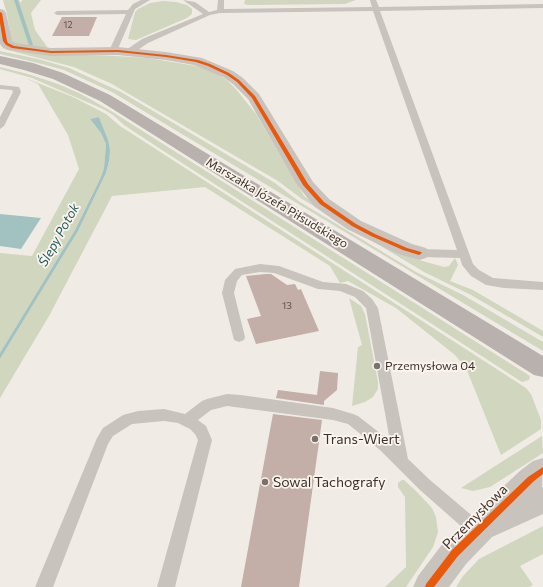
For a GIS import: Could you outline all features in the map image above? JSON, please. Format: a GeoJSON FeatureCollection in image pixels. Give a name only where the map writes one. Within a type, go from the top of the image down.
{"type":"FeatureCollection","features":[{"type":"Feature","properties":{"kind":"main road","name":"Marszałka Józefa Piłsudskiego"},"geometry":{"type":"LineString","coordinates":[[0,60],[28,66],[58,76],[105,98],[543,368]]}},
{"type":"Feature","properties":{"kind":"street"},"geometry":{"type":"LineString","coordinates":[[0,13],[2,41],[13,47],[39,51],[121,52],[197,62],[218,69],[238,81],[254,97],[313,194],[328,208],[354,225],[405,249],[419,253]]}},
{"type":"Feature","properties":{"kind":"street","name":"Przemysłowa"},"geometry":{"type":"LineString","coordinates":[[429,587],[444,565],[477,530],[531,479],[543,470]]}},
{"type":"Feature","properties":{"kind":"street","name":"Przemysłowa"},"geometry":{"type":"LineString","coordinates":[[477,530],[543,500]]}},
{"type":"Feature","properties":{"kind":"lane"},"geometry":{"type":"LineString","coordinates":[[121,52],[129,12],[135,5],[147,0]]}},
{"type":"Feature","properties":{"kind":"lane"},"geometry":{"type":"LineString","coordinates":[[186,0],[208,14]]}},
{"type":"Feature","properties":{"kind":"lane"},"geometry":{"type":"LineString","coordinates":[[220,11],[221,0]]}},
{"type":"Feature","properties":{"kind":"lane"},"geometry":{"type":"LineString","coordinates":[[121,52],[208,14],[220,11],[374,5],[402,7],[543,6]]}},
{"type":"Feature","properties":{"kind":"lane"},"geometry":{"type":"LineString","coordinates":[[374,5],[462,254],[470,270],[490,282],[543,286]]}},
{"type":"Feature","properties":{"kind":"lane"},"geometry":{"type":"LineString","coordinates":[[57,13],[129,12]]}},
{"type":"Feature","properties":{"kind":"lane"},"geometry":{"type":"LineString","coordinates":[[0,87],[13,88],[16,89],[17,92],[0,126]]}},
{"type":"Feature","properties":{"kind":"lane"},"geometry":{"type":"LineString","coordinates":[[419,253],[462,254]]}},
{"type":"Feature","properties":{"kind":"lane"},"geometry":{"type":"LineString","coordinates":[[239,337],[228,293],[232,280],[235,275],[240,272],[260,268],[275,269],[322,286],[342,287],[359,294],[372,308],[401,462]]}},
{"type":"Feature","properties":{"kind":"lane"},"geometry":{"type":"LineString","coordinates":[[187,421],[207,405],[227,400],[338,415],[357,423],[477,530]]}},
{"type":"Feature","properties":{"kind":"lane"},"geometry":{"type":"LineString","coordinates":[[44,587],[102,442],[108,432],[123,421],[138,417],[173,416],[187,421],[201,430],[205,440],[205,446],[166,587]]}},
{"type":"Feature","properties":{"kind":"green space"},"geometry":{"type":"Polygon","coordinates":[[[3,0],[19,0],[21,3],[22,0],[41,0],[31,13],[35,30],[48,48],[13,43],[3,0]]]}},
{"type":"Feature","properties":{"kind":"green space"},"geometry":{"type":"Polygon","coordinates":[[[245,0],[356,0],[345,4],[248,5],[244,4],[245,0]]]}},
{"type":"Feature","properties":{"kind":"green space"},"geometry":{"type":"Polygon","coordinates":[[[163,1],[187,5],[192,9],[192,14],[187,18],[136,40],[128,39],[135,12],[150,3],[163,1]]]}},
{"type":"Feature","properties":{"kind":"green space"},"geometry":{"type":"Polygon","coordinates":[[[0,48],[44,54],[148,58],[196,66],[216,73],[235,88],[256,114],[304,196],[322,208],[412,258],[444,267],[449,266],[455,258],[458,265],[450,281],[473,290],[543,331],[543,337],[471,295],[424,272],[302,199],[278,181],[112,84],[74,67],[0,48]]]}},
{"type":"Feature","properties":{"kind":"green space"},"geometry":{"type":"Polygon","coordinates":[[[0,51],[38,59],[69,68],[121,92],[275,183],[300,202],[416,272],[463,295],[543,342],[543,351],[112,92],[64,70],[0,54],[0,51]]]}},
{"type":"Feature","properties":{"kind":"green space"},"geometry":{"type":"Polygon","coordinates":[[[0,67],[58,84],[81,94],[111,111],[530,376],[529,380],[522,382],[165,152],[103,109],[32,78],[0,69],[0,67]]]}},
{"type":"Feature","properties":{"kind":"green space"},"geometry":{"type":"Polygon","coordinates":[[[23,77],[73,97],[106,114],[120,126],[526,388],[531,394],[541,420],[541,429],[501,455],[466,368],[455,355],[396,308],[348,281],[340,283],[330,266],[205,187],[112,196],[49,316],[0,398],[0,359],[78,231],[106,173],[109,161],[108,140],[99,117],[90,119],[101,133],[106,144],[104,168],[101,177],[75,230],[0,353],[0,253],[32,256],[79,169],[68,135],[38,84],[23,77]]]}},
{"type":"Feature","properties":{"kind":"green space"},"geometry":{"type":"Polygon","coordinates":[[[349,298],[361,306],[365,314],[378,382],[378,389],[373,397],[365,402],[352,406],[358,347],[362,345],[349,298]]]}},
{"type":"Feature","properties":{"kind":"green space"},"geometry":{"type":"Polygon","coordinates":[[[542,436],[543,453],[490,487],[473,491],[461,488],[542,436]]]}},
{"type":"Feature","properties":{"kind":"green space"},"geometry":{"type":"Polygon","coordinates":[[[404,480],[417,492],[432,508],[436,517],[438,532],[433,547],[406,587],[385,587],[406,567],[405,497],[398,487],[398,483],[404,480]]]}},
{"type":"Feature","properties":{"kind":"green space"},"geometry":{"type":"Polygon","coordinates":[[[543,526],[543,554],[520,566],[533,585],[529,587],[456,587],[463,576],[479,559],[543,526]]]}},
{"type":"Feature","properties":{"kind":"water"},"geometry":{"type":"Polygon","coordinates":[[[99,117],[108,140],[110,150],[106,173],[78,231],[0,359],[0,353],[75,230],[101,177],[104,168],[106,144],[101,133],[90,119],[99,117]]]}},
{"type":"Feature","properties":{"kind":"water"},"geometry":{"type":"Polygon","coordinates":[[[0,214],[41,218],[21,249],[0,246],[0,214]]]}},
{"type":"Feature","properties":{"kind":"building"},"geometry":{"type":"Polygon","coordinates":[[[62,17],[97,17],[89,36],[52,36],[62,17]]]}},
{"type":"Feature","properties":{"kind":"building"},"geometry":{"type":"Polygon","coordinates":[[[271,274],[287,285],[295,284],[298,290],[301,289],[319,331],[256,344],[247,319],[261,316],[246,276],[271,274]]]}},
{"type":"Feature","properties":{"kind":"building"},"geometry":{"type":"Polygon","coordinates":[[[320,371],[338,373],[337,390],[324,401],[324,405],[276,398],[278,390],[317,395],[320,371]]]}},
{"type":"Feature","properties":{"kind":"building"},"geometry":{"type":"Polygon","coordinates":[[[273,414],[322,420],[299,587],[241,587],[273,414]]]}},
{"type":"Feature","properties":{"kind":"waterway","name":"Ślepy Potok"},"geometry":{"type":"LineString","coordinates":[[16,0],[31,45]]}},
{"type":"Feature","properties":{"kind":"cycle path"},"geometry":{"type":"LineString","coordinates":[[0,13],[5,41],[13,47],[51,52],[118,51],[166,56],[197,61],[228,74],[238,81],[254,97],[306,185],[322,203],[354,225],[373,235],[405,249],[419,253]]}},
{"type":"Feature","properties":{"kind":"cycle path"},"geometry":{"type":"LineString","coordinates":[[429,587],[455,553],[531,479],[543,470]]}},
{"type":"Feature","properties":{"kind":"place","name":"Przemysłowa 04"},"geometry":{"type":"Point","coordinates":[377,366]}},
{"type":"Feature","properties":{"kind":"place","name":"Trans-Wiert"},"geometry":{"type":"Point","coordinates":[315,439]}},
{"type":"Feature","properties":{"kind":"place","name":"Sowal Tachografy"},"geometry":{"type":"Point","coordinates":[265,482]}}]}
